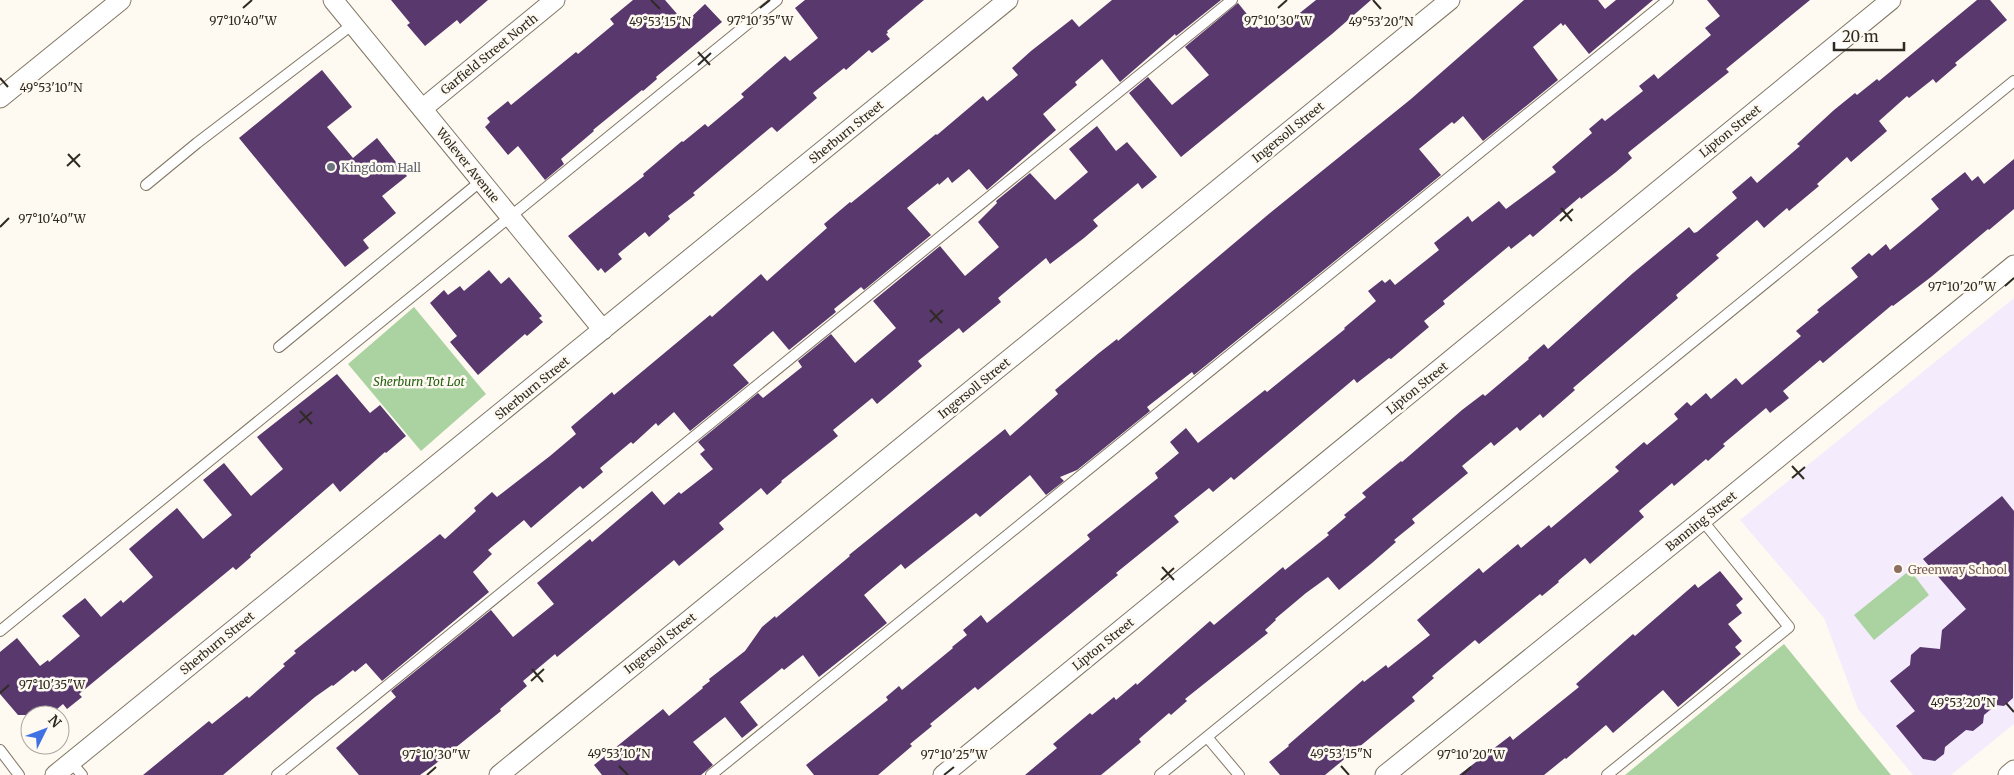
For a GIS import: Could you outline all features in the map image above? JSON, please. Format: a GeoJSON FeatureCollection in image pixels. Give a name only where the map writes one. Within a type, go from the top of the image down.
{"type":"FeatureCollection","features":[{"type":"Feature","properties":{"kind":"street"},"geometry":{"type":"LineString","coordinates":[[0,98],[121,0]]}},
{"type":"Feature","properties":{"kind":"street","name":"Garfield Street North"},"geometry":{"type":"LineString","coordinates":[[422,109],[555,0]]}},
{"type":"Feature","properties":{"kind":"street","name":"Sherburn Street"},"geometry":{"type":"LineString","coordinates":[[55,775],[76,769],[603,330],[1008,0]]}},
{"type":"Feature","properties":{"kind":"street","name":"Ingersoll Street"},"geometry":{"type":"LineString","coordinates":[[499,775],[1450,0]]}},
{"type":"Feature","properties":{"kind":"street","name":"Lipton Street"},"geometry":{"type":"LineString","coordinates":[[942,775],[1891,0]]}},
{"type":"Feature","properties":{"kind":"street","name":"Wolever Avenue"},"geometry":{"type":"LineString","coordinates":[[338,2],[353,24],[603,330]]}},
{"type":"Feature","properties":{"kind":"street","name":"Banning Street"},"geometry":{"type":"LineString","coordinates":[[1385,775],[1702,520],[2014,265]]}},
{"type":"Feature","properties":{"kind":"street"},"geometry":{"type":"LineString","coordinates":[[2008,775],[2014,770]]}},
{"type":"Feature","properties":{"kind":"lane"},"geometry":{"type":"LineString","coordinates":[[0,630],[777,0]]}},
{"type":"Feature","properties":{"kind":"lane"},"geometry":{"type":"LineString","coordinates":[[277,775],[1232,0]]}},
{"type":"Feature","properties":{"kind":"lane"},"geometry":{"type":"LineString","coordinates":[[712,775],[1668,0]]}},
{"type":"Feature","properties":{"kind":"lane"},"geometry":{"type":"LineString","coordinates":[[146,185],[197,143],[353,24]]}},
{"type":"Feature","properties":{"kind":"lane"},"geometry":{"type":"LineString","coordinates":[[1160,775],[2014,81]]}},
{"type":"Feature","properties":{"kind":"lane"},"geometry":{"type":"LineString","coordinates":[[279,347],[481,181]]}},
{"type":"Feature","properties":{"kind":"lane"},"geometry":{"type":"LineString","coordinates":[[1607,775],[1789,627],[1702,520]]}},
{"type":"Feature","properties":{"kind":"lane"},"geometry":{"type":"LineString","coordinates":[[1207,737],[1239,775]]}},
{"type":"Feature","properties":{"kind":"lane"},"geometry":{"type":"LineString","coordinates":[[0,750],[19,775]]}},
{"type":"Feature","properties":{"kind":"shaded area","name":"Greenway School"},"geometry":{"type":"Polygon","coordinates":[[[2014,298],[2014,724],[1951,775],[1913,775],[1858,709],[1824,618],[1740,520],[2014,298]]]}},
{"type":"Feature","properties":{"kind":"green space","name":"Sherburn Tot Lot"},"geometry":{"type":"Polygon","coordinates":[[[414,307],[486,394],[421,451],[348,364],[414,307]]]}},
{"type":"Feature","properties":{"kind":"green space"},"geometry":{"type":"Polygon","coordinates":[[[1910,570],[1929,595],[1874,640],[1854,615],[1910,570]]]}},
{"type":"Feature","properties":{"kind":"green space"},"geometry":{"type":"Polygon","coordinates":[[[1784,644],[1891,775],[1625,775],[1784,644]]]}},
{"type":"Feature","properties":{"kind":"building"},"geometry":{"type":"Polygon","coordinates":[[[391,0],[488,0],[460,24],[457,20],[425,46],[407,25],[410,23],[391,0]]]}},
{"type":"Feature","properties":{"kind":"building"},"geometry":{"type":"Polygon","coordinates":[[[633,0],[665,0],[685,23],[705,4],[722,22],[656,77],[657,79],[643,91],[593,130],[561,159],[564,164],[545,180],[518,146],[508,155],[485,127],[490,122],[487,118],[508,101],[511,105],[576,52],[578,54],[614,24],[610,19],[633,0]]]}},
{"type":"Feature","properties":{"kind":"building"},"geometry":{"type":"Polygon","coordinates":[[[805,0],[924,0],[887,31],[888,33],[886,34],[890,39],[872,53],[869,50],[846,70],[844,68],[813,93],[817,98],[777,132],[772,127],[770,128],[693,193],[695,195],[668,216],[670,219],[649,237],[645,232],[618,254],[622,259],[605,273],[601,268],[598,271],[568,236],[644,176],[643,174],[682,141],[705,124],[708,127],[744,97],[741,94],[785,56],[790,61],[818,38],[795,8],[805,0]]]}},
{"type":"Feature","properties":{"kind":"building"},"geometry":{"type":"Polygon","coordinates":[[[1112,0],[1221,0],[1176,36],[1175,34],[1120,82],[1102,59],[1075,82],[1077,85],[1043,114],[1056,130],[987,190],[969,169],[952,183],[948,177],[939,185],[938,183],[907,208],[931,235],[864,290],[861,287],[834,309],[836,312],[789,350],[773,331],[733,365],[749,383],[690,431],[674,412],[658,426],[656,423],[633,444],[631,442],[600,468],[603,472],[583,489],[580,486],[531,528],[524,520],[488,550],[492,554],[473,572],[489,592],[382,681],[366,663],[355,672],[353,670],[315,697],[223,775],[143,775],[209,721],[212,724],[247,696],[249,698],[285,666],[283,664],[296,653],[294,651],[440,534],[445,539],[476,511],[474,508],[492,492],[497,497],[550,456],[576,434],[571,427],[612,392],[614,395],[710,315],[712,317],[761,274],[767,281],[827,228],[824,224],[850,202],[937,135],[983,96],[987,101],[1018,75],[1012,68],[1031,51],[1072,19],[1079,27],[1112,0]]]}},
{"type":"Feature","properties":{"kind":"building"},"geometry":{"type":"Polygon","coordinates":[[[1316,0],[1371,0],[1181,157],[1129,93],[1148,77],[1172,105],[1209,75],[1185,47],[1238,3],[1259,29],[1272,17],[1281,28],[1316,0]]]}},
{"type":"Feature","properties":{"kind":"building"},"geometry":{"type":"Polygon","coordinates":[[[1524,0],[1598,0],[1605,9],[1616,0],[1653,0],[1589,54],[1565,24],[1563,26],[1561,23],[1533,47],[1558,80],[1483,141],[1463,116],[1454,124],[1452,122],[1419,149],[1441,175],[1194,375],[1192,372],[1147,407],[1150,411],[1077,470],[1060,477],[1064,481],[1046,495],[1030,475],[980,517],[976,513],[905,569],[901,564],[864,595],[887,623],[819,677],[803,655],[784,670],[782,668],[740,702],[758,725],[742,738],[725,717],[693,742],[713,765],[701,775],[602,775],[594,765],[663,709],[669,716],[703,688],[710,681],[709,679],[745,651],[762,627],[775,616],[776,618],[849,555],[1005,429],[1010,436],[1058,394],[1055,390],[1117,339],[1118,341],[1270,213],[1411,99],[1524,0]]]}},
{"type":"Feature","properties":{"kind":"building"},"geometry":{"type":"Polygon","coordinates":[[[1707,0],[1810,0],[1726,69],[1729,72],[1630,151],[1628,153],[1632,158],[1616,172],[1581,199],[1580,197],[1533,237],[1530,234],[1511,249],[1509,246],[1443,301],[1445,304],[1424,321],[1429,327],[1391,359],[1389,358],[1357,383],[1354,379],[1234,480],[1231,477],[1213,492],[1209,488],[1174,516],[1179,522],[1116,573],[1118,575],[978,690],[975,687],[930,724],[932,726],[910,744],[912,746],[878,775],[814,775],[806,765],[888,700],[886,697],[899,686],[902,690],[953,648],[967,635],[963,630],[981,615],[987,623],[1090,539],[1087,535],[1158,478],[1155,473],[1179,453],[1170,442],[1186,428],[1198,443],[1265,390],[1267,392],[1345,329],[1376,301],[1368,291],[1382,280],[1385,283],[1390,279],[1395,285],[1439,250],[1434,243],[1468,216],[1472,222],[1499,201],[1506,209],[1556,172],[1552,167],[1592,133],[1589,129],[1602,118],[1605,121],[1643,91],[1639,86],[1654,74],[1658,79],[1711,35],[1705,28],[1720,16],[1707,0]]]}},
{"type":"Feature","properties":{"kind":"building"},"geometry":{"type":"Polygon","coordinates":[[[1977,0],[1990,0],[2007,20],[1955,63],[1957,65],[1936,83],[1933,79],[1909,98],[1907,96],[1879,121],[1887,131],[1851,162],[1847,157],[1817,184],[1819,186],[1789,211],[1787,208],[1764,228],[1757,220],[1716,255],[1719,258],[1676,295],[1678,298],[1573,388],[1575,390],[1543,418],[1540,414],[1520,431],[1517,427],[1494,446],[1491,442],[1462,466],[1468,473],[1412,519],[1415,523],[1394,540],[1396,542],[1339,590],[1328,577],[1306,593],[1275,619],[1265,630],[1268,633],[1185,699],[1187,701],[1171,715],[1169,713],[1139,739],[1141,742],[1101,775],[1025,775],[1057,748],[1053,744],[1090,713],[1092,715],[1114,697],[1116,700],[1136,683],[1137,685],[1210,621],[1214,625],[1283,567],[1285,570],[1329,535],[1327,533],[1346,517],[1344,515],[1366,497],[1362,493],[1402,462],[1462,410],[1483,394],[1485,396],[1544,344],[1548,349],[1632,274],[1689,227],[1694,233],[1697,232],[1737,198],[1732,192],[1751,176],[1757,183],[1800,146],[1797,144],[1834,110],[1855,93],[1857,95],[1877,79],[1879,81],[1977,0]]]}},
{"type":"Feature","properties":{"kind":"building","name":"Kingdom Hall"},"geometry":{"type":"Polygon","coordinates":[[[322,70],[352,107],[327,127],[353,158],[377,138],[407,176],[382,196],[396,213],[363,240],[369,248],[345,267],[239,138],[322,70]]]}},
{"type":"Feature","properties":{"kind":"building"},"geometry":{"type":"Polygon","coordinates":[[[1097,126],[1116,151],[1127,142],[1157,177],[1142,189],[1138,183],[1093,220],[1098,226],[1084,238],[1050,264],[1046,258],[998,298],[1001,302],[963,333],[959,328],[918,361],[922,366],[877,404],[872,398],[833,430],[838,436],[781,481],[767,495],[761,488],[719,523],[724,529],[679,566],[674,560],[557,657],[555,654],[523,681],[527,686],[500,709],[501,711],[420,775],[359,775],[336,748],[396,697],[391,691],[491,610],[513,637],[554,604],[537,583],[590,539],[592,542],[652,491],[664,505],[679,492],[681,494],[713,469],[700,454],[705,450],[698,442],[758,393],[763,398],[802,367],[798,361],[831,334],[855,363],[896,328],[873,301],[940,246],[965,276],[999,247],[978,222],[997,203],[996,201],[1030,173],[1055,200],[1088,172],[1069,149],[1097,126]]]}},
{"type":"Feature","properties":{"kind":"building"},"geometry":{"type":"Polygon","coordinates":[[[2014,159],[2014,209],[1931,277],[1892,305],[1823,363],[1820,360],[1783,391],[1789,398],[1770,413],[1766,408],[1723,444],[1725,446],[1708,461],[1706,459],[1674,486],[1672,483],[1639,511],[1644,517],[1590,564],[1585,558],[1542,596],[1540,594],[1479,644],[1475,640],[1432,676],[1434,678],[1412,697],[1415,701],[1325,775],[1280,775],[1269,762],[1363,680],[1364,682],[1386,665],[1388,668],[1430,635],[1417,620],[1479,568],[1483,573],[1518,544],[1521,548],[1549,525],[1551,528],[1619,471],[1615,467],[1644,442],[1647,445],[1678,419],[1674,414],[1687,402],[1691,406],[1706,393],[1711,399],[1736,378],[1742,385],[1801,336],[1796,331],[1819,312],[1817,310],[1858,277],[1851,268],[1869,253],[1872,256],[1886,244],[1890,250],[1939,209],[1931,199],[1965,172],[1972,181],[1978,176],[1984,184],[2014,159]]]}},
{"type":"Feature","properties":{"kind":"building"},"geometry":{"type":"Polygon","coordinates":[[[489,270],[501,284],[509,277],[542,316],[539,318],[543,322],[527,336],[525,334],[478,375],[450,342],[457,336],[430,303],[444,290],[448,295],[460,286],[464,291],[489,270]]]}},
{"type":"Feature","properties":{"kind":"building"},"geometry":{"type":"Polygon","coordinates":[[[337,374],[370,413],[380,405],[406,436],[340,492],[333,483],[250,555],[251,557],[236,570],[233,567],[79,694],[82,697],[70,707],[63,704],[20,705],[20,715],[18,715],[0,694],[0,652],[17,638],[40,666],[48,660],[49,662],[80,636],[62,616],[85,598],[101,617],[121,600],[123,603],[153,577],[129,549],[177,508],[203,539],[232,515],[203,480],[224,463],[251,496],[283,469],[257,437],[337,374]]]}},
{"type":"Feature","properties":{"kind":"building"},"geometry":{"type":"Polygon","coordinates":[[[2002,496],[2014,511],[2013,698],[2004,706],[1996,705],[1984,715],[1983,723],[1973,731],[1966,730],[1945,747],[1944,754],[1935,761],[1923,759],[1896,726],[1915,711],[1890,681],[1910,665],[1911,655],[1920,647],[1940,649],[1942,630],[1966,609],[1923,559],[2002,496]]]}},
{"type":"Feature","properties":{"kind":"building"},"geometry":{"type":"Polygon","coordinates":[[[1720,571],[1743,599],[1736,605],[1742,613],[1728,624],[1742,641],[1735,647],[1741,654],[1678,707],[1663,690],[1613,733],[1606,725],[1544,775],[1459,775],[1510,736],[1513,740],[1579,687],[1576,684],[1633,634],[1635,636],[1695,584],[1698,588],[1720,571]]]}},
{"type":"Feature","properties":{"kind":"place","name":"Kingdom Hall"},"geometry":{"type":"Point","coordinates":[331,167]}},
{"type":"Feature","properties":{"kind":"place","name":"Greenway School"},"geometry":{"type":"Point","coordinates":[1898,569]}}]}
